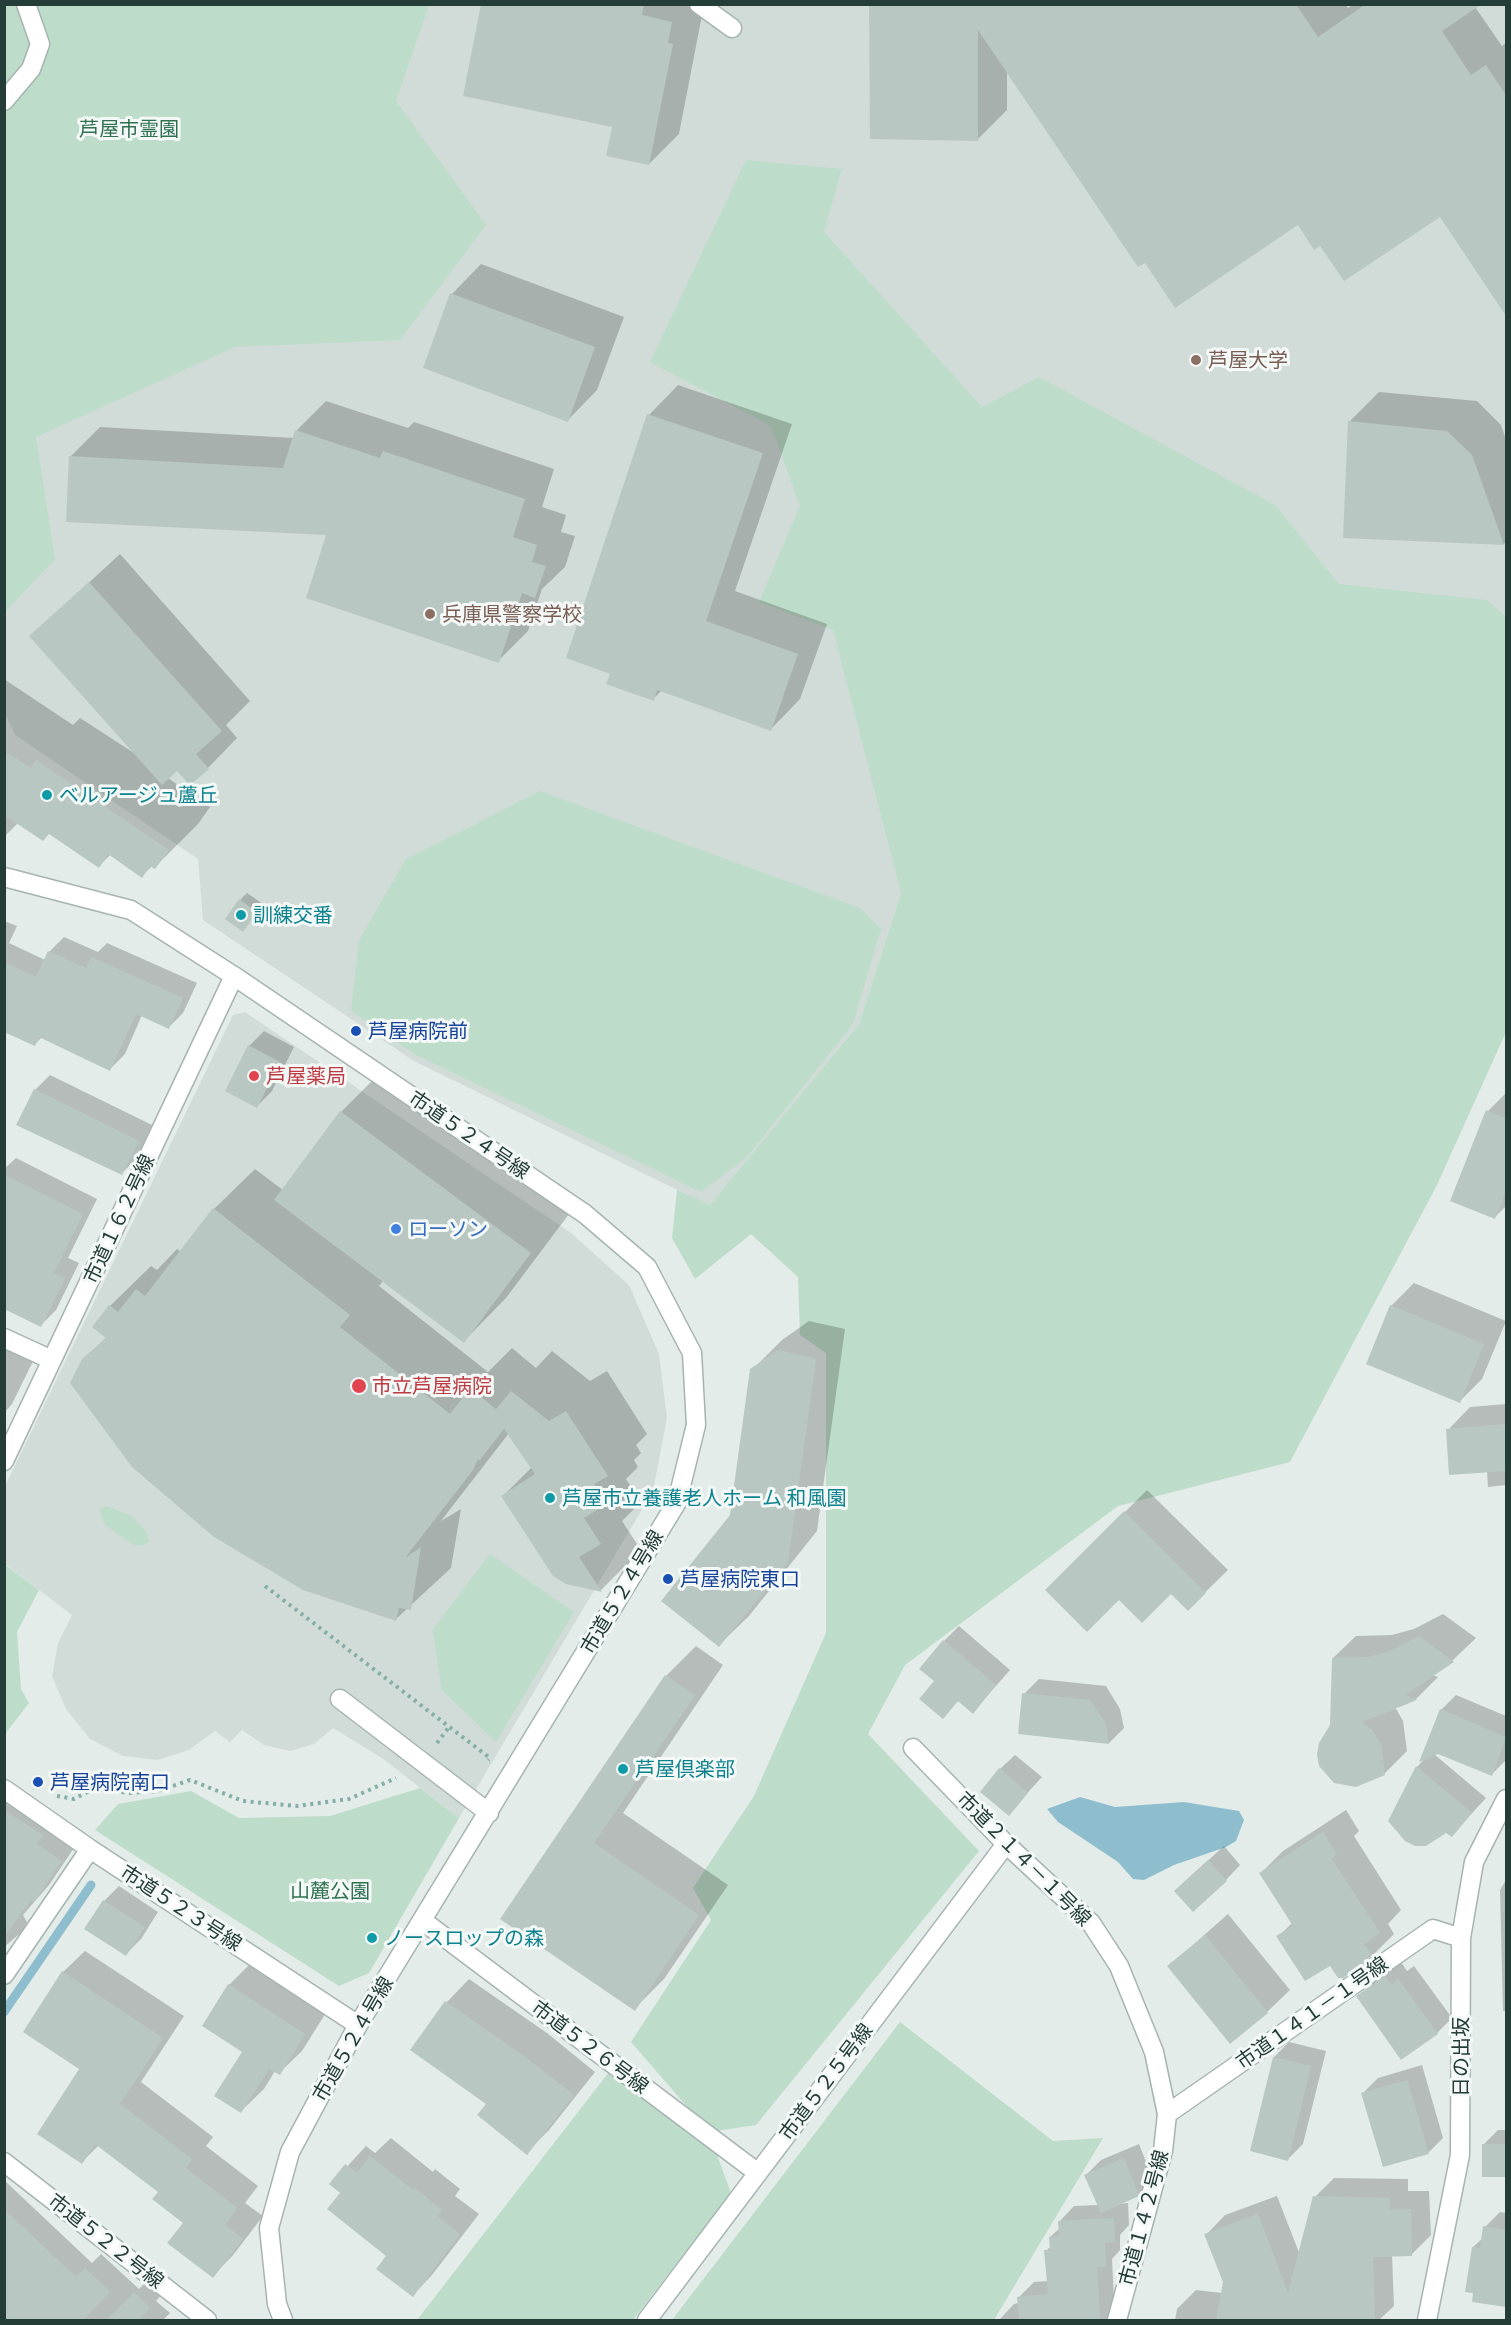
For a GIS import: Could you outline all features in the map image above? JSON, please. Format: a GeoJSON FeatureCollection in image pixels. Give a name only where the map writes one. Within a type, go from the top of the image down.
{"type":"FeatureCollection","features":[{"type":"Feature","properties":{"kind":"street"},"geometry":{"type":"LineString","coordinates":[[4,101],[31,69],[40,44],[26,4]]}},
{"type":"Feature","properties":{"kind":"street"},"geometry":{"type":"LineString","coordinates":[[699,4],[732,28]]}},
{"type":"Feature","properties":{"kind":"street","name":"市道５２４号線"},"geometry":{"type":"LineString","coordinates":[[4,877],[130,910],[234,976],[607,1230],[647,1267],[692,1353],[696,1425],[677,1502],[358,2025],[290,2152],[268,2228],[276,2304],[283,2320]]}},
{"type":"Feature","properties":{"kind":"street","name":"市道１６２号線"},"geometry":{"type":"LineString","coordinates":[[4,1461],[234,976]]}},
{"type":"Feature","properties":{"kind":"street"},"geometry":{"type":"LineString","coordinates":[[4,1338],[52,1360]]}},
{"type":"Feature","properties":{"kind":"street"},"geometry":{"type":"LineString","coordinates":[[340,1699],[489,1813]]}},
{"type":"Feature","properties":{"kind":"street","name":"市道２１４－１号線"},"geometry":{"type":"LineString","coordinates":[[914,1748],[1006,1844],[1091,1923],[1119,1966],[1154,2052],[1167,2114]]}},
{"type":"Feature","properties":{"kind":"street","name":"市道５２３号線"},"geometry":{"type":"LineString","coordinates":[[4,1789],[90,1849],[358,2025]]}},
{"type":"Feature","properties":{"kind":"street","name":"日の出坂"},"geometry":{"type":"LineString","coordinates":[[1427,2320],[1460,2155],[1461,1938],[1474,1862],[1506,1799]]}},
{"type":"Feature","properties":{"kind":"street","name":"市道５２５号線"},"geometry":{"type":"LineString","coordinates":[[647,2320],[1006,1844]]}},
{"type":"Feature","properties":{"kind":"street"},"geometry":{"type":"LineString","coordinates":[[4,1975],[90,1849]]}},
{"type":"Feature","properties":{"kind":"street","name":"市道５２６号線"},"geometry":{"type":"LineString","coordinates":[[423,1921],[758,2173]]}},
{"type":"Feature","properties":{"kind":"street","name":"市道１４１－１号線"},"geometry":{"type":"LineString","coordinates":[[1167,2114],[1433,1929],[1461,1938]]}},
{"type":"Feature","properties":{"kind":"street","name":"市道１４２号線"},"geometry":{"type":"LineString","coordinates":[[1117,2320],[1163,2151],[1167,2114]]}},
{"type":"Feature","properties":{"kind":"street","name":"市道５２２号線"},"geometry":{"type":"LineString","coordinates":[[4,2162],[207,2320]]}},
{"type":"Feature","properties":{"kind":"street"},"geometry":{"type":"LineString","coordinates":[[1418,2320],[1430,2301]]}},
{"type":"Feature","properties":{"kind":"path"},"geometry":{"type":"LineString","coordinates":[[265,1586],[490,1758],[485,1766]]}},
{"type":"Feature","properties":{"kind":"path"},"geometry":{"type":"LineString","coordinates":[[436,1744],[449,1727]]}},
{"type":"Feature","properties":{"kind":"path"},"geometry":{"type":"LineString","coordinates":[[42,1815],[57,1796],[75,1799],[93,1789],[130,1793],[158,1791],[190,1780],[243,1801],[297,1806],[349,1799],[396,1778]]}},
{"type":"Feature","properties":{"kind":"shaded area"},"geometry":{"type":"Polygon","coordinates":[[[409,5],[1506,5],[1506,642],[901,893],[859,1024],[710,1206],[414,1061],[203,920],[198,859],[15,735],[4,711],[4,518],[30,429],[409,5]]]}},
{"type":"Feature","properties":{"kind":"shaded area","name":"市立芦屋病院"},"geometry":{"type":"Polygon","coordinates":[[[245,1012],[571,1233],[629,1285],[659,1354],[667,1418],[653,1491],[459,1818],[382,1758],[333,1728],[314,1744],[290,1751],[264,1745],[242,1730],[230,1742],[215,1731],[189,1750],[157,1760],[123,1756],[90,1739],[66,1709],[52,1676],[58,1643],[72,1615],[5,1564],[5,1486],[233,1015],[245,1012]]]}},
{"type":"Feature","properties":{"kind":"green space","name":"芦屋市霊園"},"geometry":{"type":"Polygon","coordinates":[[[4,5],[429,5],[396,101],[486,225],[400,340],[235,347],[36,437],[55,559],[5,612],[4,5]]]}},
{"type":"Feature","properties":{"kind":"green space"},"geometry":{"type":"Polygon","coordinates":[[[746,160],[842,169],[824,232],[982,407],[1039,377],[1275,505],[1339,584],[1487,600],[1506,617],[1506,1032],[1437,1185],[1290,1462],[1118,1506],[905,1665],[868,1734],[979,1851],[756,2125],[709,2132],[631,2042],[711,1920],[693,1888],[754,1796],[826,1633],[826,1353],[800,1335],[798,1277],[751,1234],[695,1279],[672,1238],[677,1190],[710,1205],[859,1024],[901,893],[833,630],[759,602],[800,506],[771,426],[650,362],[746,160]]]}},
{"type":"Feature","properties":{"kind":"green space"},"geometry":{"type":"Polygon","coordinates":[[[540,791],[860,908],[881,929],[853,1024],[747,1157],[701,1192],[416,1055],[351,1011],[359,940],[406,859],[540,791]]]}},
{"type":"Feature","properties":{"kind":"green space"},"geometry":{"type":"Polygon","coordinates":[[[107,1506],[132,1516],[147,1533],[149,1542],[141,1546],[132,1544],[105,1525],[99,1510],[107,1506]]]}},
{"type":"Feature","properties":{"kind":"green space"},"geometry":{"type":"Polygon","coordinates":[[[490,1554],[574,1612],[496,1742],[441,1689],[433,1629],[490,1554]]]}},
{"type":"Feature","properties":{"kind":"green space"},"geometry":{"type":"Polygon","coordinates":[[[4,1564],[39,1590],[17,1632],[21,1689],[29,1703],[5,1734],[4,1564]]]}},
{"type":"Feature","properties":{"kind":"green space","name":"山麓公園"},"geometry":{"type":"Polygon","coordinates":[[[420,1788],[459,1818],[369,1973],[339,1986],[95,1830],[118,1804],[191,1791],[239,1818],[330,1816],[420,1788]]]}},
{"type":"Feature","properties":{"kind":"green space"},"geometry":{"type":"Polygon","coordinates":[[[900,2022],[1053,2141],[1103,2138],[994,2320],[672,2320],[900,2022]]]}},
{"type":"Feature","properties":{"kind":"green space"},"geometry":{"type":"Polygon","coordinates":[[[609,2072],[716,2152],[731,2193],[633,2320],[417,2320],[609,2072]]]}},
{"type":"Feature","properties":{"kind":"water"},"geometry":{"type":"Polygon","coordinates":[[[1080,1797],[1115,1807],[1184,1802],[1239,1811],[1244,1820],[1236,1841],[1226,1847],[1174,1865],[1144,1880],[1133,1879],[1118,1862],[1058,1822],[1047,1809],[1080,1797]]]}},
{"type":"Feature","properties":{"kind":"building"},"geometry":{"type":"Polygon","coordinates":[[[481,4],[644,4],[642,15],[672,22],[668,43],[673,44],[649,165],[606,156],[612,127],[463,96],[481,4]]]}},
{"type":"Feature","properties":{"kind":"building"},"geometry":{"type":"Polygon","coordinates":[[[869,4],[1296,4],[1318,37],[1366,4],[1482,4],[1442,31],[1471,75],[1486,65],[1506,95],[1506,316],[1440,217],[1344,281],[1320,246],[1314,250],[1298,225],[1175,308],[1145,263],[1138,267],[978,30],[978,141],[870,139],[869,4]]]}},
{"type":"Feature","properties":{"kind":"building"},"geometry":{"type":"Polygon","coordinates":[[[450,293],[595,347],[568,422],[423,368],[450,293]]]}},
{"type":"Feature","properties":{"kind":"building"},"geometry":{"type":"Polygon","coordinates":[[[647,414],[763,453],[706,621],[798,654],[771,731],[657,690],[654,701],[606,684],[610,674],[566,658],[647,414]]]}},
{"type":"Feature","properties":{"kind":"building"},"geometry":{"type":"Polygon","coordinates":[[[1348,421],[1447,431],[1472,455],[1504,545],[1343,538],[1348,421]]]}},
{"type":"Feature","properties":{"kind":"building"},"geometry":{"type":"Polygon","coordinates":[[[295,430],[380,458],[383,451],[525,499],[513,537],[537,545],[532,562],[546,566],[535,598],[522,593],[499,663],[306,598],[326,535],[66,522],[69,456],[283,468],[295,430]]]}},
{"type":"Feature","properties":{"kind":"building"},"geometry":{"type":"Polygon","coordinates":[[[89,582],[222,731],[196,754],[209,769],[190,785],[177,771],[162,785],[29,636],[89,582]]]}},
{"type":"Feature","properties":{"kind":"building","name":"ベルアージュ蘆丘"},"geometry":{"type":"Polygon","coordinates":[[[4,751],[31,768],[36,760],[169,850],[155,869],[150,866],[142,878],[108,854],[99,868],[49,834],[43,841],[4,815],[4,751]]]}},
{"type":"Feature","properties":{"kind":"building","name":"訓練交番"},"geometry":{"type":"Polygon","coordinates":[[[239,899],[257,912],[243,932],[225,919],[239,899]]]}},
{"type":"Feature","properties":{"kind":"building"},"geometry":{"type":"Polygon","coordinates":[[[48,951],[86,968],[91,957],[183,998],[169,1029],[136,1014],[110,1071],[39,1037],[35,1046],[4,1032],[4,962],[36,977],[48,951]]]}},
{"type":"Feature","properties":{"kind":"building"},"geometry":{"type":"Polygon","coordinates":[[[248,1045],[280,1062],[257,1108],[225,1091],[248,1045]]]}},
{"type":"Feature","properties":{"kind":"building"},"geometry":{"type":"Polygon","coordinates":[[[34,1089],[139,1141],[122,1175],[16,1125],[34,1089]]]}},
{"type":"Feature","properties":{"kind":"building"},"geometry":{"type":"Polygon","coordinates":[[[1486,1110],[1506,1119],[1506,1191],[1495,1219],[1450,1201],[1486,1110]]]}},
{"type":"Feature","properties":{"kind":"building"},"geometry":{"type":"Polygon","coordinates":[[[340,1111],[531,1253],[464,1343],[274,1200],[340,1111]]]}},
{"type":"Feature","properties":{"kind":"building"},"geometry":{"type":"Polygon","coordinates":[[[4,1175],[83,1214],[54,1273],[65,1278],[41,1327],[4,1309],[4,1175]]]}},
{"type":"Feature","properties":{"kind":"building"},"geometry":{"type":"Polygon","coordinates":[[[213,1208],[350,1315],[340,1327],[450,1414],[470,1388],[496,1409],[511,1391],[549,1421],[566,1411],[608,1476],[594,1484],[601,1495],[594,1500],[599,1509],[584,1518],[601,1544],[579,1557],[602,1592],[566,1584],[553,1576],[501,1496],[535,1474],[504,1429],[479,1461],[478,1459],[473,1470],[405,1558],[421,1547],[411,1610],[399,1608],[396,1621],[303,1590],[214,1537],[132,1467],[70,1383],[82,1359],[106,1338],[92,1327],[109,1305],[118,1312],[136,1289],[145,1296],[213,1208]]]}},
{"type":"Feature","properties":{"kind":"building"},"geometry":{"type":"Polygon","coordinates":[[[1390,1305],[1484,1344],[1460,1403],[1366,1364],[1390,1305]]]}},
{"type":"Feature","properties":{"kind":"building"},"geometry":{"type":"Polygon","coordinates":[[[778,1350],[816,1359],[788,1562],[719,1647],[661,1601],[730,1515],[750,1369],[778,1350]]]}},
{"type":"Feature","properties":{"kind":"building"},"geometry":{"type":"Polygon","coordinates":[[[1506,1424],[1506,1471],[1449,1475],[1446,1429],[1506,1424]]]}},
{"type":"Feature","properties":{"kind":"building"},"geometry":{"type":"Polygon","coordinates":[[[1124,1511],[1206,1593],[1188,1611],[1171,1594],[1142,1623],[1119,1600],[1087,1632],[1045,1590],[1124,1511]]]}},
{"type":"Feature","properties":{"kind":"building"},"geometry":{"type":"Polygon","coordinates":[[[1419,1636],[1454,1662],[1405,1695],[1417,1700],[1362,1722],[1373,1731],[1381,1744],[1385,1775],[1356,1787],[1334,1783],[1319,1766],[1317,1754],[1319,1743],[1330,1725],[1332,1658],[1368,1657],[1390,1651],[1419,1636]]]}},
{"type":"Feature","properties":{"kind":"building"},"geometry":{"type":"Polygon","coordinates":[[[943,1640],[996,1685],[973,1714],[958,1701],[943,1719],[919,1699],[934,1681],[919,1669],[943,1640]]]}},
{"type":"Feature","properties":{"kind":"building","name":"芦屋倶楽部"},"geometry":{"type":"Polygon","coordinates":[[[665,1675],[695,1695],[594,1843],[699,1915],[635,2011],[500,1919],[665,1675]]]}},
{"type":"Feature","properties":{"kind":"building"},"geometry":{"type":"Polygon","coordinates":[[[1022,1693],[1090,1700],[1106,1724],[1109,1744],[1018,1734],[1022,1693]]]}},
{"type":"Feature","properties":{"kind":"building"},"geometry":{"type":"Polygon","coordinates":[[[1440,1709],[1506,1737],[1492,1776],[1438,1754],[1419,1762],[1440,1709]]]}},
{"type":"Feature","properties":{"kind":"building"},"geometry":{"type":"Polygon","coordinates":[[[1416,1766],[1472,1813],[1452,1837],[1446,1833],[1426,1846],[1415,1846],[1405,1841],[1388,1821],[1416,1766]]]}},
{"type":"Feature","properties":{"kind":"building"},"geometry":{"type":"Polygon","coordinates":[[[999,1768],[1028,1793],[1009,1816],[980,1792],[999,1768]]]}},
{"type":"Feature","properties":{"kind":"building"},"geometry":{"type":"Polygon","coordinates":[[[4,1810],[43,1835],[37,1844],[62,1861],[34,1902],[31,1900],[4,1937],[4,1810]]]}},
{"type":"Feature","properties":{"kind":"building"},"geometry":{"type":"Polygon","coordinates":[[[1323,1832],[1337,1855],[1331,1858],[1380,1933],[1364,1944],[1373,1957],[1343,1978],[1338,1978],[1330,1966],[1305,1981],[1276,1936],[1293,1926],[1259,1873],[1323,1832]]]}},
{"type":"Feature","properties":{"kind":"building"},"geometry":{"type":"Polygon","coordinates":[[[1208,1860],[1227,1881],[1193,1912],[1174,1891],[1208,1860]]]}},
{"type":"Feature","properties":{"kind":"building"},"geometry":{"type":"Polygon","coordinates":[[[103,1900],[145,1927],[126,1956],[84,1929],[103,1900]]]}},
{"type":"Feature","properties":{"kind":"building"},"geometry":{"type":"Polygon","coordinates":[[[1205,1935],[1268,2013],[1230,2044],[1167,1966],[1205,1935]]]}},
{"type":"Feature","properties":{"kind":"building"},"geometry":{"type":"Polygon","coordinates":[[[62,1971],[163,2038],[120,2104],[192,2159],[186,2168],[237,2208],[225,2225],[243,2239],[213,2278],[167,2243],[183,2223],[152,2199],[158,2192],[95,2144],[82,2164],[37,2134],[79,2069],[23,2032],[62,1971]]]}},
{"type":"Feature","properties":{"kind":"building"},"geometry":{"type":"Polygon","coordinates":[[[1385,1976],[1391,1985],[1398,1979],[1438,2034],[1401,2060],[1356,1996],[1385,1976]]]}},
{"type":"Feature","properties":{"kind":"building"},"geometry":{"type":"Polygon","coordinates":[[[228,1984],[305,2034],[280,2075],[269,2069],[241,2113],[214,2096],[242,2052],[202,2026],[228,1984]]]}},
{"type":"Feature","properties":{"kind":"building"},"geometry":{"type":"Polygon","coordinates":[[[445,2001],[524,2056],[574,2095],[527,2155],[477,2115],[486,2104],[410,2050],[445,2001]]]}},
{"type":"Feature","properties":{"kind":"building"},"geometry":{"type":"Polygon","coordinates":[[[1273,2057],[1311,2066],[1288,2161],[1250,2151],[1273,2057]]]}},
{"type":"Feature","properties":{"kind":"building"},"geometry":{"type":"Polygon","coordinates":[[[1407,2080],[1429,2154],[1383,2167],[1361,2093],[1407,2080]]]}},
{"type":"Feature","properties":{"kind":"building"},"geometry":{"type":"Polygon","coordinates":[[[1482,2144],[1506,2144],[1506,2177],[1482,2177],[1482,2144]]]}},
{"type":"Feature","properties":{"kind":"building"},"geometry":{"type":"Polygon","coordinates":[[[370,2156],[442,2210],[437,2216],[460,2234],[413,2297],[376,2269],[386,2256],[327,2209],[340,2193],[329,2184],[345,2164],[357,2173],[370,2156]]]}},
{"type":"Feature","properties":{"kind":"building"},"geometry":{"type":"Polygon","coordinates":[[[1124,2158],[1139,2196],[1101,2213],[1084,2175],[1124,2158]]]}},
{"type":"Feature","properties":{"kind":"building"},"geometry":{"type":"Polygon","coordinates":[[[1313,2196],[1390,2198],[1390,2210],[1411,2209],[1412,2256],[1373,2257],[1375,2320],[1216,2320],[1223,2282],[1204,2234],[1258,2214],[1288,2293],[1313,2196]]]}},
{"type":"Feature","properties":{"kind":"building"},"geometry":{"type":"Polygon","coordinates":[[[4,2209],[76,2277],[85,2268],[110,2292],[83,2320],[4,2320],[4,2209]]]}},
{"type":"Feature","properties":{"kind":"building"},"geometry":{"type":"Polygon","coordinates":[[[1114,2218],[1115,2242],[1105,2243],[1106,2267],[1097,2267],[1100,2320],[1019,2320],[1017,2297],[1048,2294],[1044,2250],[1050,2250],[1049,2237],[1059,2236],[1058,2221],[1114,2218]]]}},
{"type":"Feature","properties":{"kind":"building"},"geometry":{"type":"Polygon","coordinates":[[[1483,2226],[1506,2230],[1506,2307],[1472,2302],[1473,2293],[1465,2292],[1472,2247],[1480,2248],[1483,2226]]]}},
{"type":"Feature","properties":{"kind":"building"},"geometry":{"type":"Polygon","coordinates":[[[134,2292],[150,2308],[138,2320],[107,2320],[134,2292]]]}},
{"type":"Feature","properties":{"kind":"waterway"},"geometry":{"type":"LineString","coordinates":[[4,2012],[91,1885]]}},
{"type":"Feature","properties":{"kind":"place","name":"芦屋大学"},"geometry":{"type":"Point","coordinates":[1196,360]}},
{"type":"Feature","properties":{"kind":"place","name":"兵庫県警察学校"},"geometry":{"type":"Point","coordinates":[430,614]}},
{"type":"Feature","properties":{"kind":"place","name":"ベルアージュ蘆丘"},"geometry":{"type":"Point","coordinates":[47,795]}},
{"type":"Feature","properties":{"kind":"place","name":"訓練交番"},"geometry":{"type":"Point","coordinates":[241,915]}},
{"type":"Feature","properties":{"kind":"place","name":"芦屋病院前"},"geometry":{"type":"Point","coordinates":[356,1031]}},
{"type":"Feature","properties":{"kind":"place","name":"芦屋薬局"},"geometry":{"type":"Point","coordinates":[254,1076]}},
{"type":"Feature","properties":{"kind":"place","name":"ローソン"},"geometry":{"type":"Point","coordinates":[396,1229]}},
{"type":"Feature","properties":{"kind":"place","name":"市立芦屋病院"},"geometry":{"type":"Point","coordinates":[359,1386]}},
{"type":"Feature","properties":{"kind":"place","name":"芦屋市立養護老人ホーム 和風園"},"geometry":{"type":"Point","coordinates":[550,1498]}},
{"type":"Feature","properties":{"kind":"place","name":"芦屋病院東口"},"geometry":{"type":"Point","coordinates":[668,1579]}},
{"type":"Feature","properties":{"kind":"place","name":"芦屋倶楽部"},"geometry":{"type":"Point","coordinates":[623,1769]}},
{"type":"Feature","properties":{"kind":"place","name":"芦屋病院南口"},"geometry":{"type":"Point","coordinates":[38,1782]}},
{"type":"Feature","properties":{"kind":"place","name":"ノースロップの森"},"geometry":{"type":"Point","coordinates":[372,1938]}}]}
